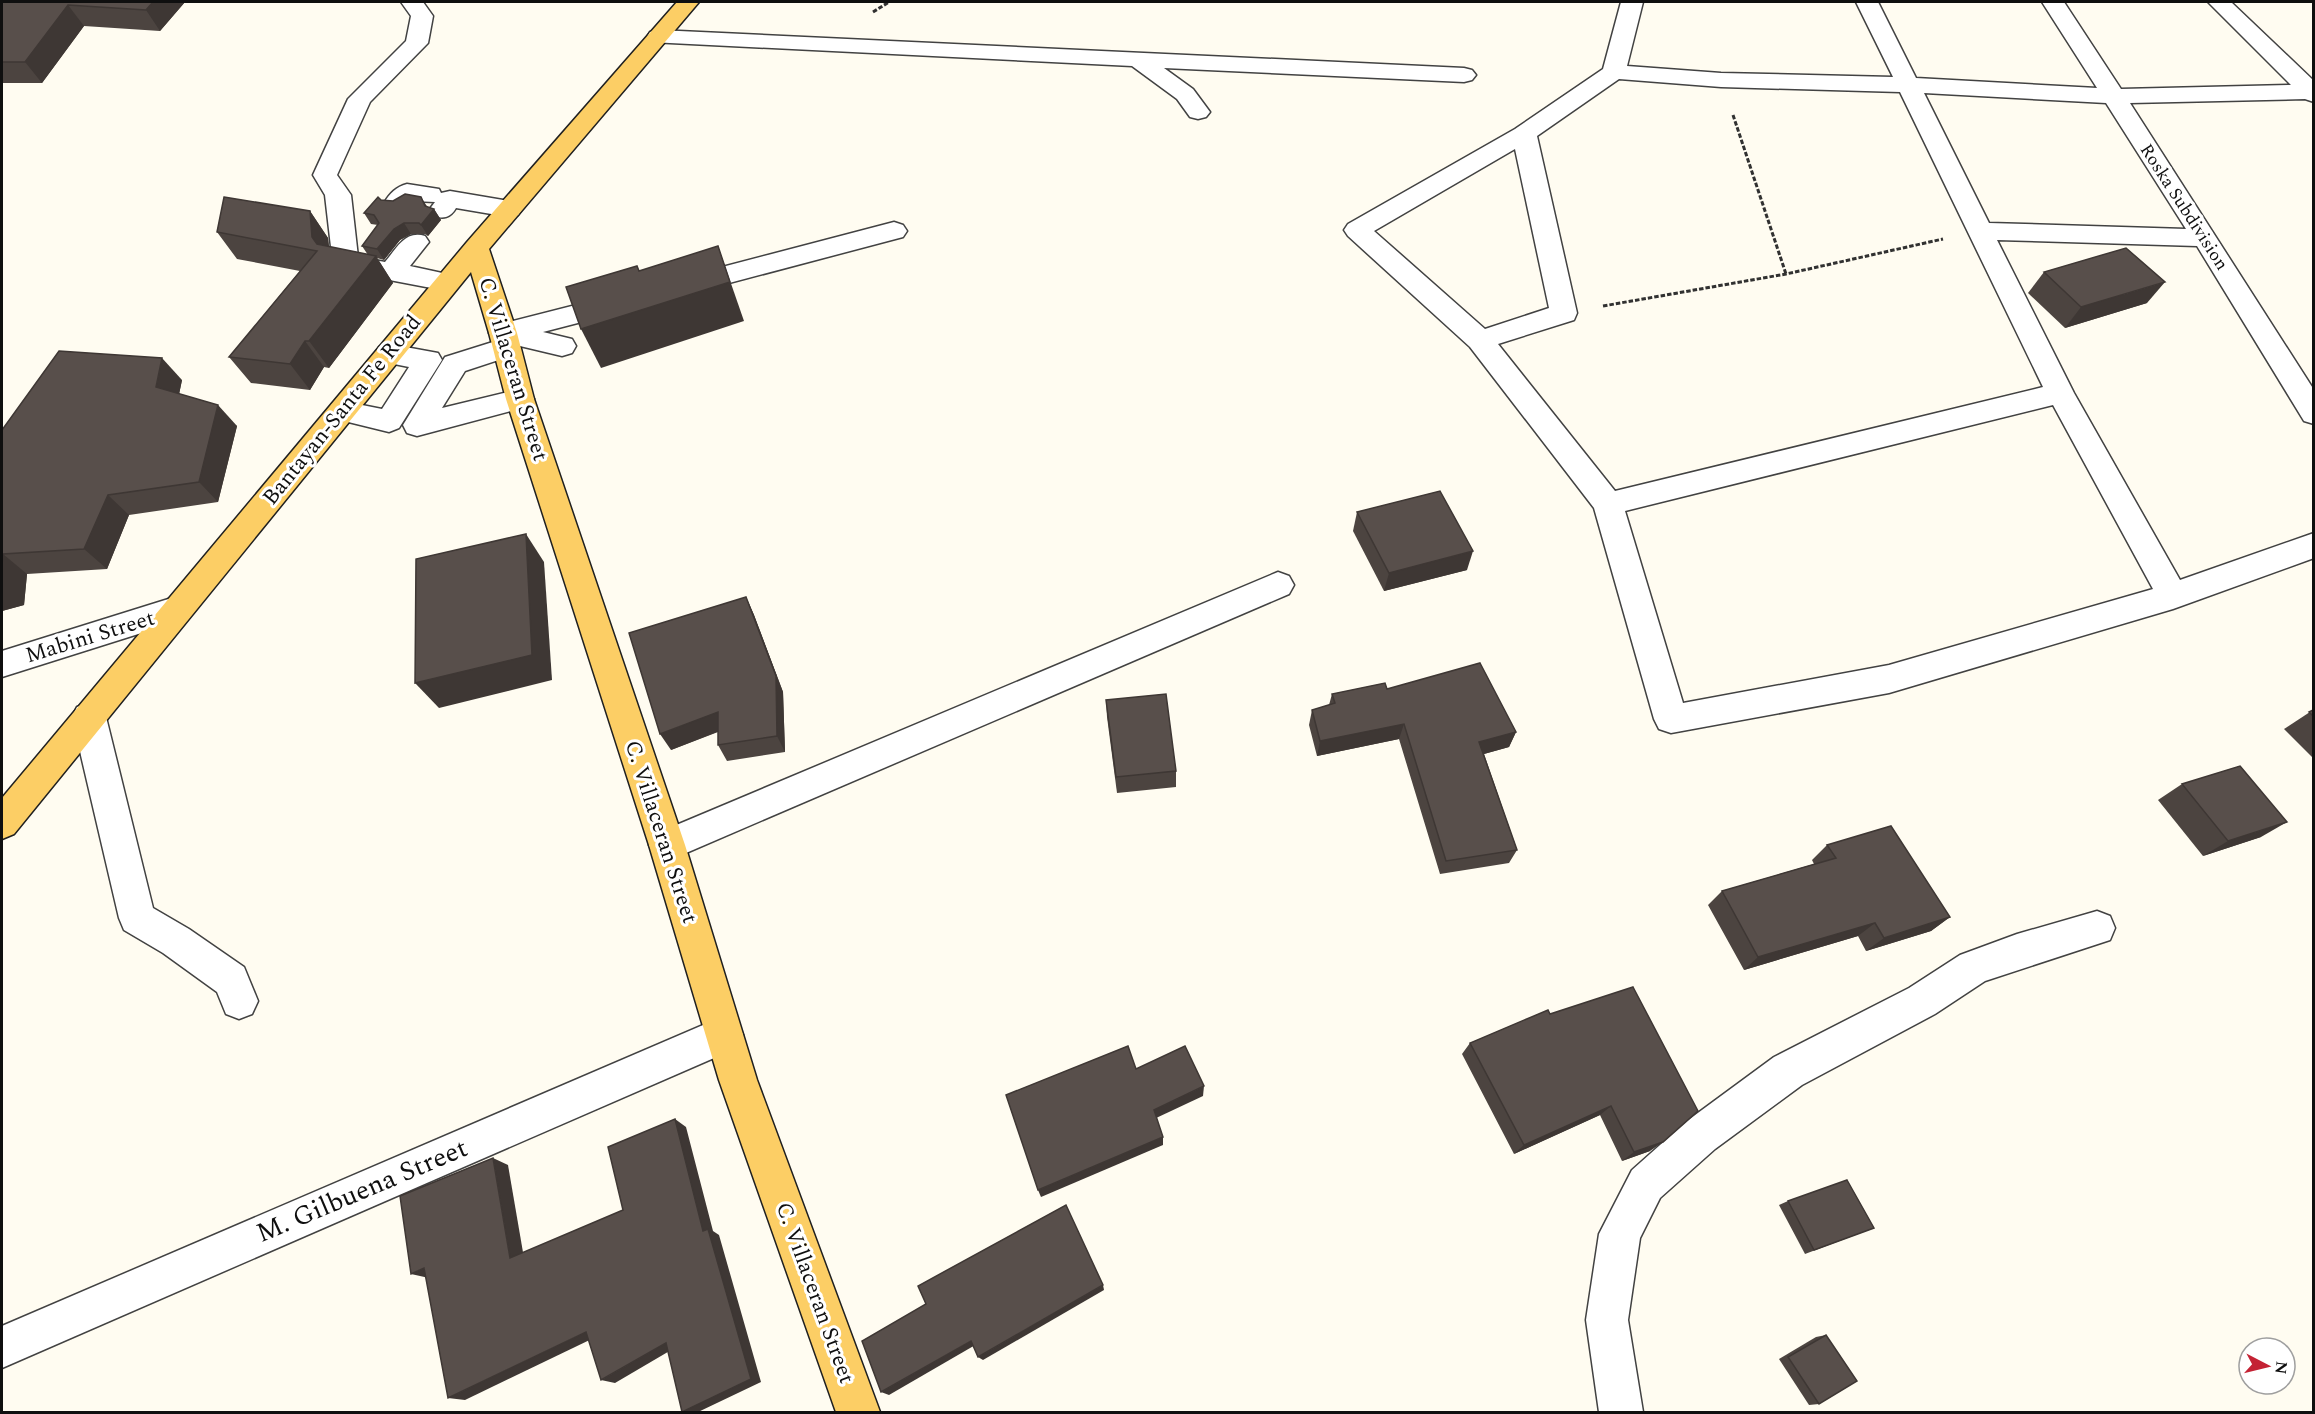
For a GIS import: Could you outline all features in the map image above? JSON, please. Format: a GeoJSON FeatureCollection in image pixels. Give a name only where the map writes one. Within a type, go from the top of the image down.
{"type":"FeatureCollection","features":[{"type":"Feature","properties":{"kind":"main road","name":"Bantayan-Santa Fe Road"},"geometry":{"type":"LineString","coordinates":[[2,823],[447,282],[658,37],[684,2]]}},
{"type":"Feature","properties":{"kind":"main road","name":"C. Villaceran Street"},"geometry":{"type":"LineString","coordinates":[[476,248],[505,340],[520,399],[667,845],[724,1035],[858,1413]]}},
{"type":"Feature","properties":{"kind":"street"},"geometry":{"type":"LineString","coordinates":[[369,268],[338,195],[325,175],[360,99],[417,43],[422,16],[412,2]]}},
{"type":"Feature","properties":{"kind":"street"},"geometry":{"type":"LineString","coordinates":[[1614,72],[1632,2]]}},
{"type":"Feature","properties":{"kind":"street"},"geometry":{"type":"LineString","coordinates":[[1867,2],[1910,85],[2060,393],[2173,596]]}},
{"type":"Feature","properties":{"kind":"street","name":"Roska Subdivision"},"geometry":{"type":"LineString","coordinates":[[2053,2],[2205,238],[2313,414]]}},
{"type":"Feature","properties":{"kind":"street"},"geometry":{"type":"LineString","coordinates":[[2219,2],[2312,94]]}},
{"type":"Feature","properties":{"kind":"street"},"geometry":{"type":"LineString","coordinates":[[658,37],[1464,75]]}},
{"type":"Feature","properties":{"kind":"street"},"geometry":{"type":"LineString","coordinates":[[1137,59],[1185,94],[1198,112]]}},
{"type":"Feature","properties":{"kind":"street"},"geometry":{"type":"LineString","coordinates":[[2312,94],[2114,96],[1910,85],[1721,80],[1614,72],[1524,135],[1357,230],[1480,340],[1608,504],[1671,719],[1889,679],[2173,596],[2313,545]]}},
{"type":"Feature","properties":{"kind":"street"},"geometry":{"type":"LineString","coordinates":[[1480,340],[1564,313],[1524,135]]}},
{"type":"Feature","properties":{"kind":"street"},"geometry":{"type":"LineString","coordinates":[[428,203],[509,209]]}},
{"type":"Feature","properties":{"kind":"street"},"geometry":{"type":"LineString","coordinates":[[417,425],[455,364],[505,340],[652,294],[894,231]]}},
{"type":"Feature","properties":{"kind":"street"},"geometry":{"type":"LineString","coordinates":[[1982,231],[2205,238]]}},
{"type":"Feature","properties":{"kind":"street"},"geometry":{"type":"LineString","coordinates":[[369,268],[405,240]]}},
{"type":"Feature","properties":{"kind":"street"},"geometry":{"type":"LineString","coordinates":[[365,241],[369,268]]}},
{"type":"Feature","properties":{"kind":"street"},"geometry":{"type":"LineString","coordinates":[[369,268],[447,282]]}},
{"type":"Feature","properties":{"kind":"street"},"geometry":{"type":"LineString","coordinates":[[505,340],[562,346]]}},
{"type":"Feature","properties":{"kind":"street"},"geometry":{"type":"LineString","coordinates":[[388,421],[428,360],[389,354]]}},
{"type":"Feature","properties":{"kind":"street"},"geometry":{"type":"LineString","coordinates":[[1608,504],[2060,393]]}},
{"type":"Feature","properties":{"kind":"street"},"geometry":{"type":"LineString","coordinates":[[342,411],[417,425],[520,399]]}},
{"type":"Feature","properties":{"kind":"street"},"geometry":{"type":"LineString","coordinates":[[667,845],[1278,585]]}},
{"type":"Feature","properties":{"kind":"street","name":"Mabini Street"},"geometry":{"type":"LineString","coordinates":[[2,664],[178,609]]}},
{"type":"Feature","properties":{"kind":"street"},"geometry":{"type":"LineString","coordinates":[[89,717],[137,918],[176,941],[231,980],[238,1001]]}},
{"type":"Feature","properties":{"kind":"street"},"geometry":{"type":"LineString","coordinates":[[1621,1413],[1607,1320],[1620,1234],[1646,1184],[1701,1135],[1788,1071],[1922,1001],[1973,968],[2097,928]]}},
{"type":"Feature","properties":{"kind":"street","name":"M. Gilbuena Street"},"geometry":{"type":"LineString","coordinates":[[2,1347],[724,1035]]}},
{"type":"Feature","properties":{"kind":"path"},"geometry":{"type":"LineString","coordinates":[[1721,80],[1786,274]]}},
{"type":"Feature","properties":{"kind":"path"},"geometry":{"type":"LineString","coordinates":[[1564,313],[1786,274],[1982,231]]}},
{"type":"Feature","properties":{"kind":"building"},"geometry":{"type":"Polygon","coordinates":[[[2,2],[153,2],[146,10],[68,5],[25,62],[2,62],[2,2]]]}},
{"type":"Feature","properties":{"kind":"building"},"geometry":{"type":"Polygon","coordinates":[[[405,194],[421,197],[425,206],[434,209],[421,225],[404,223],[394,229],[377,249],[362,246],[379,223],[374,215],[364,213],[378,197],[381,200],[393,201],[405,194]]]}},
{"type":"Feature","properties":{"kind":"building"},"geometry":{"type":"Polygon","coordinates":[[[224,197],[310,211],[312,237],[317,244],[376,256],[309,341],[305,341],[290,364],[229,357],[317,251],[217,232],[224,197]]]}},
{"type":"Feature","properties":{"kind":"building"},"geometry":{"type":"Polygon","coordinates":[[[718,246],[730,282],[581,329],[566,287],[637,266],[639,271],[718,246]]]}},
{"type":"Feature","properties":{"kind":"building"},"geometry":{"type":"Polygon","coordinates":[[[2126,248],[2165,282],[2081,307],[2044,272],[2126,248]]]}},
{"type":"Feature","properties":{"kind":"building"},"geometry":{"type":"Polygon","coordinates":[[[59,351],[162,358],[156,387],[218,405],[199,482],[108,495],[84,549],[3,554],[2,565],[2,430],[59,351]]]}},
{"type":"Feature","properties":{"kind":"building"},"geometry":{"type":"Polygon","coordinates":[[[1440,491],[1473,551],[1389,573],[1357,512],[1440,491]]]}},
{"type":"Feature","properties":{"kind":"building"},"geometry":{"type":"Polygon","coordinates":[[[526,534],[532,655],[415,683],[416,559],[526,534]]]}},
{"type":"Feature","properties":{"kind":"building"},"geometry":{"type":"Polygon","coordinates":[[[746,597],[776,676],[777,736],[718,745],[718,712],[660,734],[629,633],[746,597]]]}},
{"type":"Feature","properties":{"kind":"building"},"geometry":{"type":"Polygon","coordinates":[[[1480,663],[1516,732],[1479,742],[1517,850],[1446,861],[1404,724],[1320,741],[1312,710],[1335,703],[1332,694],[1385,683],[1387,689],[1480,663]]]}},
{"type":"Feature","properties":{"kind":"building"},"geometry":{"type":"Polygon","coordinates":[[[1166,694],[1176,771],[1116,777],[1106,700],[1166,694]]]}},
{"type":"Feature","properties":{"kind":"building"},"geometry":{"type":"Polygon","coordinates":[[[2240,766],[2287,822],[2228,841],[2182,784],[2240,766]]]}},
{"type":"Feature","properties":{"kind":"building"},"geometry":{"type":"Polygon","coordinates":[[[1891,826],[1950,917],[1884,938],[1875,923],[1758,957],[1722,891],[1836,858],[1827,845],[1891,826]]]}},
{"type":"Feature","properties":{"kind":"building"},"geometry":{"type":"Polygon","coordinates":[[[1633,987],[1698,1111],[1663,1142],[1634,1152],[1611,1106],[1524,1145],[1470,1043],[1548,1010],[1550,1014],[1633,987]]]}},
{"type":"Feature","properties":{"kind":"building"},"geometry":{"type":"Polygon","coordinates":[[[1128,1046],[1136,1069],[1185,1046],[1204,1086],[1154,1110],[1163,1137],[1038,1190],[1006,1095],[1128,1046]]]}},
{"type":"Feature","properties":{"kind":"building"},"geometry":{"type":"Polygon","coordinates":[[[675,1119],[703,1231],[708,1229],[751,1379],[682,1412],[666,1343],[601,1380],[586,1332],[448,1398],[424,1268],[411,1274],[400,1196],[493,1158],[510,1258],[623,1210],[608,1147],[675,1119]]]}},
{"type":"Feature","properties":{"kind":"building"},"geometry":{"type":"Polygon","coordinates":[[[1847,1180],[1874,1228],[1814,1250],[1788,1201],[1847,1180]]]}},
{"type":"Feature","properties":{"kind":"building"},"geometry":{"type":"Polygon","coordinates":[[[1066,1205],[1103,1285],[978,1357],[971,1341],[881,1392],[862,1341],[926,1304],[918,1286],[1066,1205]]]}},
{"type":"Feature","properties":{"kind":"building"},"geometry":{"type":"Polygon","coordinates":[[[1826,1335],[1857,1381],[1819,1404],[1788,1357],[1826,1335]]]}}]}
